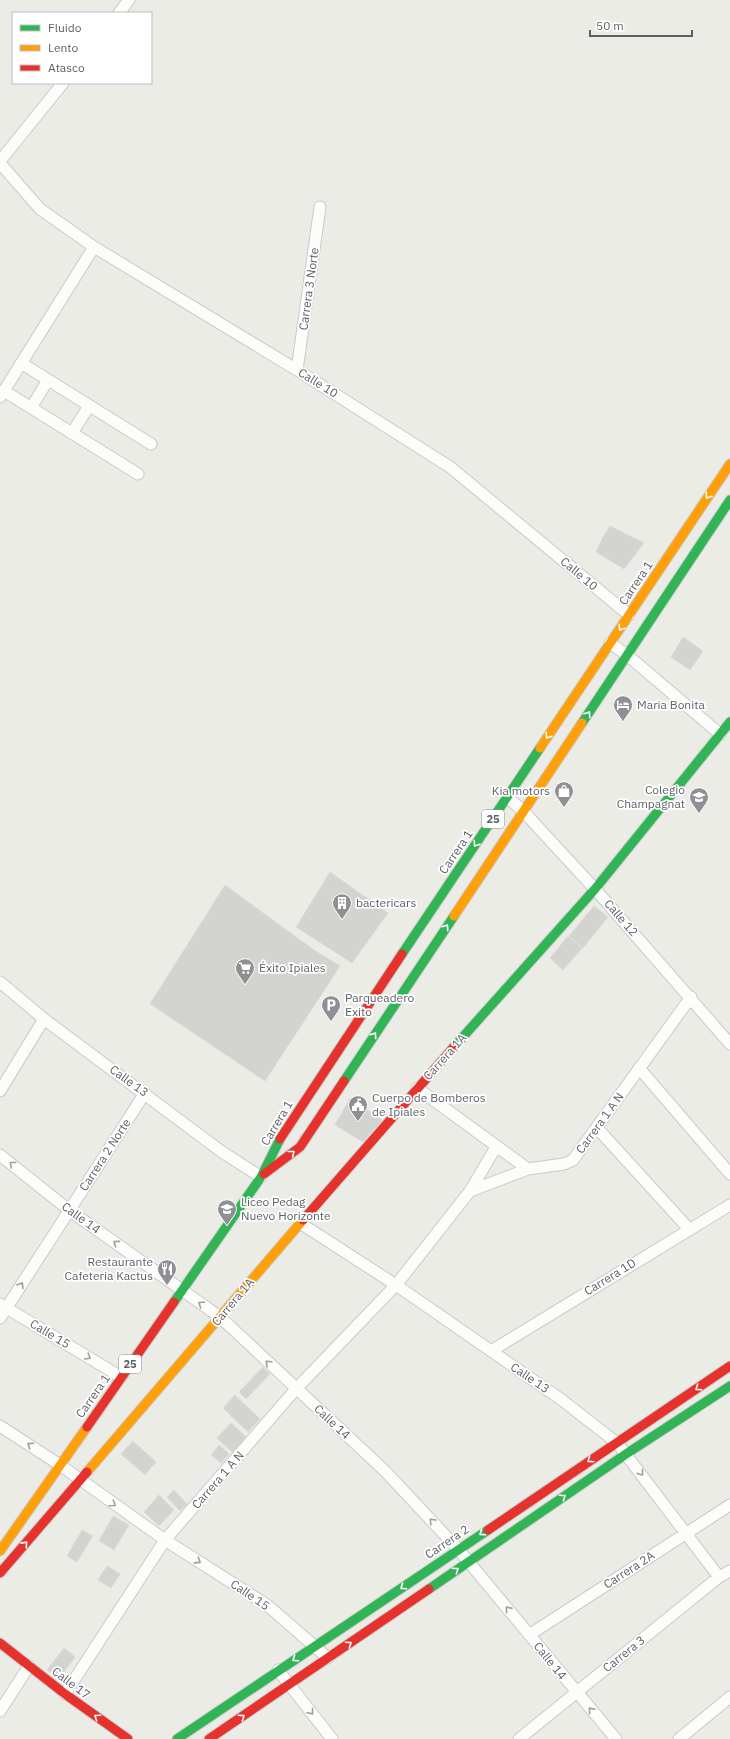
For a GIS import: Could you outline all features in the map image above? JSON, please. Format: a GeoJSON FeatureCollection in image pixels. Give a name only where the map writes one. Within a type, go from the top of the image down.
{"type":"FeatureCollection","features":[{"type":"Feature","properties":{"kind":"street"},"geometry":{"type":"LineString","coordinates":[[119,12],[129,0]]}},
{"type":"Feature","properties":{"kind":"street"},"geometry":{"type":"LineString","coordinates":[[0,162],[61,84]]}},
{"type":"Feature","properties":{"kind":"street","name":"Calle 10"},"geometry":{"type":"LineString","coordinates":[[0,162],[40,209],[94,247],[297,370],[450,468],[629,615]]}},
{"type":"Feature","properties":{"kind":"street","name":"Carrera 3 Norte"},"geometry":{"type":"LineString","coordinates":[[297,370],[320,207]]}},
{"type":"Feature","properties":{"kind":"street"},"geometry":{"type":"LineString","coordinates":[[94,247],[2,394],[31,408],[138,474]]}},
{"type":"Feature","properties":{"kind":"street"},"geometry":{"type":"LineString","coordinates":[[21,363],[151,444]]}},
{"type":"Feature","properties":{"kind":"street"},"geometry":{"type":"LineString","coordinates":[[31,408],[48,380]]}},
{"type":"Feature","properties":{"kind":"street"},"geometry":{"type":"LineString","coordinates":[[72,433],[89,406]]}},
{"type":"Feature","properties":{"kind":"street","name":"Carrera 1"},"geometry":{"type":"LineString","coordinates":[[261,1177],[300,1147],[354,1046],[507,797],[629,615],[725,481],[730,464]]}},
{"type":"Feature","properties":{"kind":"street","name":"Carrera 1"},"geometry":{"type":"LineString","coordinates":[[0,1550],[261,1177],[284,1130],[354,1046],[523,811],[730,500]]}},
{"type":"Feature","properties":{"kind":"street"},"geometry":{"type":"LineString","coordinates":[[610,643],[627,655],[720,734]]}},
{"type":"Feature","properties":{"kind":"street","name":"Carrera 1A"},"geometry":{"type":"LineString","coordinates":[[81,1481],[300,1223],[417,1088],[595,889],[730,722]]}},
{"type":"Feature","properties":{"kind":"street","name":"Calle 12"},"geometry":{"type":"LineString","coordinates":[[507,797],[523,811],[595,889],[691,997],[730,1044]]}},
{"type":"Feature","properties":{"kind":"street","name":"Calle 13"},"geometry":{"type":"LineString","coordinates":[[0,982],[44,1019],[222,1152],[261,1177]]}},
{"type":"Feature","properties":{"kind":"street","name":"Carrera 1 A N"},"geometry":{"type":"LineString","coordinates":[[470,1191],[528,1169],[564,1164],[573,1160],[691,997]]}},
{"type":"Feature","properties":{"kind":"street"},"geometry":{"type":"LineString","coordinates":[[0,1091],[44,1019]]}},
{"type":"Feature","properties":{"kind":"street"},"geometry":{"type":"LineString","coordinates":[[639,1068],[730,1174]]}},
{"type":"Feature","properties":{"kind":"street"},"geometry":{"type":"LineString","coordinates":[[417,1088],[528,1169]]}},
{"type":"Feature","properties":{"kind":"street","name":"Carrera 2 Norte"},"geometry":{"type":"LineString","coordinates":[[0,1318],[3,1306],[69,1210],[145,1093]]}},
{"type":"Feature","properties":{"kind":"street"},"geometry":{"type":"LineString","coordinates":[[597,1128],[689,1229]]}},
{"type":"Feature","properties":{"kind":"street","name":"Carrera 1 A N"},"geometry":{"type":"LineString","coordinates":[[65,1694],[165,1540],[296,1390],[396,1286],[470,1191],[496,1147]]}},
{"type":"Feature","properties":{"kind":"street","name":"Calle 14"},"geometry":{"type":"LineString","coordinates":[[0,1155],[69,1210],[181,1291],[220,1317],[296,1390],[385,1471],[458,1549],[576,1693],[616,1739]]}},
{"type":"Feature","properties":{"kind":"street","name":"Carrera 1D"},"geometry":{"type":"LineString","coordinates":[[490,1351],[730,1205]]}},
{"type":"Feature","properties":{"kind":"street","name":"Calle 13"},"geometry":{"type":"LineString","coordinates":[[300,1223],[396,1286],[562,1400],[617,1443],[719,1577]]}},
{"type":"Feature","properties":{"kind":"street","name":"Calle 15"},"geometry":{"type":"LineString","coordinates":[[3,1306],[121,1377]]}},
{"type":"Feature","properties":{"kind":"street","name":"Carrera 2"},"geometry":{"type":"LineString","coordinates":[[177,1739],[730,1366]]}},
{"type":"Feature","properties":{"kind":"street"},"geometry":{"type":"LineString","coordinates":[[209,1739],[626,1454],[730,1386]]}},
{"type":"Feature","properties":{"kind":"street","name":"Calle 15"},"geometry":{"type":"LineString","coordinates":[[0,1426],[60,1465],[165,1540],[266,1605],[328,1658]]}},
{"type":"Feature","properties":{"kind":"street"},"geometry":{"type":"LineString","coordinates":[[0,1573],[81,1481]]}},
{"type":"Feature","properties":{"kind":"street","name":"Carrera 2A"},"geometry":{"type":"LineString","coordinates":[[529,1635],[730,1505]]}},
{"type":"Feature","properties":{"kind":"street","name":"Carrera 3"},"geometry":{"type":"LineString","coordinates":[[519,1739],[719,1577],[730,1571]]}},
{"type":"Feature","properties":{"kind":"street","name":"Calle 17"},"geometry":{"type":"LineString","coordinates":[[0,1643],[65,1694],[128,1739]]}},
{"type":"Feature","properties":{"kind":"street"},"geometry":{"type":"LineString","coordinates":[[0,1711],[29,1666]]}},
{"type":"Feature","properties":{"kind":"street"},"geometry":{"type":"LineString","coordinates":[[278,1670],[332,1739]]}},
{"type":"Feature","properties":{"kind":"street"},"geometry":{"type":"LineString","coordinates":[[679,1739],[730,1697]]}},
{"type":"Feature","properties":{"kind":"building"},"geometry":{"type":"Polygon","coordinates":[[[610,526],[644,543],[624,569],[596,552],[610,526]]]}},
{"type":"Feature","properties":{"kind":"building"},"geometry":{"type":"Polygon","coordinates":[[[683,637],[703,651],[690,670],[671,657],[683,637]]]}},
{"type":"Feature","properties":{"kind":"building","name":"bactericars"},"geometry":{"type":"Polygon","coordinates":[[[330,872],[388,913],[352,963],[296,927],[330,872]]]}},
{"type":"Feature","properties":{"kind":"building","name":"Éxito Ipiales"},"geometry":{"type":"Polygon","coordinates":[[[225,885],[314,950],[340,966],[265,1081],[150,1004],[225,885]]]}},
{"type":"Feature","properties":{"kind":"building"},"geometry":{"type":"Polygon","coordinates":[[[594,906],[608,917],[583,948],[569,936],[594,906]]]}},
{"type":"Feature","properties":{"kind":"building"},"geometry":{"type":"Polygon","coordinates":[[[568,936],[582,948],[563,970],[550,958],[568,936]]]}},
{"type":"Feature","properties":{"kind":"building","name":"Cuerpo de Bomberos de Ipiales"},"geometry":{"type":"Polygon","coordinates":[[[350,1098],[382,1120],[363,1142],[335,1125],[350,1098]]]}},
{"type":"Feature","properties":{"kind":"building"},"geometry":{"type":"Polygon","coordinates":[[[263,1367],[270,1374],[246,1399],[239,1392],[263,1367]]]}},
{"type":"Feature","properties":{"kind":"building"},"geometry":{"type":"Polygon","coordinates":[[[235,1395],[260,1419],[248,1432],[223,1408],[235,1395]]]}},
{"type":"Feature","properties":{"kind":"building"},"geometry":{"type":"Polygon","coordinates":[[[231,1423],[246,1437],[232,1452],[217,1438],[231,1423]]]}},
{"type":"Feature","properties":{"kind":"building"},"geometry":{"type":"Polygon","coordinates":[[[133,1441],[156,1462],[145,1475],[121,1454],[133,1441]]]}},
{"type":"Feature","properties":{"kind":"building"},"geometry":{"type":"Polygon","coordinates":[[[219,1445],[229,1454],[221,1463],[211,1455],[219,1445]]]}},
{"type":"Feature","properties":{"kind":"building"},"geometry":{"type":"Polygon","coordinates":[[[174,1490],[187,1504],[180,1511],[167,1497],[174,1490]]]}},
{"type":"Feature","properties":{"kind":"building"},"geometry":{"type":"Polygon","coordinates":[[[159,1495],[174,1510],[159,1526],[144,1512],[159,1495]]]}},
{"type":"Feature","properties":{"kind":"building"},"geometry":{"type":"Polygon","coordinates":[[[113,1516],[129,1525],[114,1550],[99,1541],[113,1516]]]}},
{"type":"Feature","properties":{"kind":"building"},"geometry":{"type":"Polygon","coordinates":[[[82,1530],[93,1536],[77,1562],[67,1556],[82,1530]]]}},
{"type":"Feature","properties":{"kind":"building"},"geometry":{"type":"Polygon","coordinates":[[[107,1566],[120,1574],[111,1588],[98,1580],[107,1566]]]}},
{"type":"Feature","properties":{"kind":"building"},"geometry":{"type":"Polygon","coordinates":[[[64,1648],[75,1657],[59,1679],[47,1670],[64,1648]]]}},
{"type":"Feature","properties":{"kind":"traffic: fast"},"geometry":{"type":"LineString","coordinates":[[582,723],[730,500]]}},
{"type":"Feature","properties":{"kind":"traffic: fast"},"geometry":{"type":"LineString","coordinates":[[453,1048],[595,889],[730,722]]}},
{"type":"Feature","properties":{"kind":"traffic: fast"},"geometry":{"type":"LineString","coordinates":[[402,954],[540,748]]}},
{"type":"Feature","properties":{"kind":"traffic: fast"},"geometry":{"type":"LineString","coordinates":[[344,1081],[454,916]]}},
{"type":"Feature","properties":{"kind":"traffic: fast"},"geometry":{"type":"LineString","coordinates":[[174,1302],[261,1177],[280,1139]]}},
{"type":"Feature","properties":{"kind":"traffic: fast"},"geometry":{"type":"LineString","coordinates":[[429,1589],[626,1454],[730,1386]]}},
{"type":"Feature","properties":{"kind":"traffic: fast"},"geometry":{"type":"LineString","coordinates":[[177,1739],[488,1530]]}},
{"type":"Feature","properties":{"kind":"traffic: slow"},"geometry":{"type":"LineString","coordinates":[[540,748],[730,464]]}},
{"type":"Feature","properties":{"kind":"traffic: slow"},"geometry":{"type":"LineString","coordinates":[[454,916],[582,723]]}},
{"type":"Feature","properties":{"kind":"traffic: slow"},"geometry":{"type":"LineString","coordinates":[[87,1472],[303,1220]]}},
{"type":"Feature","properties":{"kind":"traffic: slow"},"geometry":{"type":"LineString","coordinates":[[0,1551],[87,1427]]}},
{"type":"Feature","properties":{"kind":"traffic: jam"},"geometry":{"type":"LineString","coordinates":[[280,1139],[402,954]]}},
{"type":"Feature","properties":{"kind":"traffic: jam"},"geometry":{"type":"LineString","coordinates":[[303,1220],[453,1048]]}},
{"type":"Feature","properties":{"kind":"traffic: jam"},"geometry":{"type":"LineString","coordinates":[[264,1174],[300,1147],[344,1081]]}},
{"type":"Feature","properties":{"kind":"traffic: jam"},"geometry":{"type":"LineString","coordinates":[[87,1427],[174,1302]]}},
{"type":"Feature","properties":{"kind":"traffic: jam"},"geometry":{"type":"LineString","coordinates":[[488,1530],[730,1366]]}},
{"type":"Feature","properties":{"kind":"traffic: jam"},"geometry":{"type":"LineString","coordinates":[[0,1573],[87,1472]]}},
{"type":"Feature","properties":{"kind":"traffic: jam"},"geometry":{"type":"LineString","coordinates":[[209,1739],[429,1589]]}},
{"type":"Feature","properties":{"kind":"traffic: jam"},"geometry":{"type":"LineString","coordinates":[[0,1643],[65,1694],[128,1739]]}},
{"type":"Feature","properties":{"kind":"place","name":"Maria Bonita"},"geometry":{"type":"Point","coordinates":[623,722]}},
{"type":"Feature","properties":{"kind":"place","name":"Kia motors"},"geometry":{"type":"Point","coordinates":[564,808]}},
{"type":"Feature","properties":{"kind":"place","name":"Colegio Champagnat"},"geometry":{"type":"Point","coordinates":[699,814]}},
{"type":"Feature","properties":{"kind":"place","name":"bactericars"},"geometry":{"type":"Point","coordinates":[342,920]}},
{"type":"Feature","properties":{"kind":"place","name":"Éxito Ipiales"},"geometry":{"type":"Point","coordinates":[245,985]}},
{"type":"Feature","properties":{"kind":"place","name":"Parqueadero Exito"},"geometry":{"type":"Point","coordinates":[331,1022]}},
{"type":"Feature","properties":{"kind":"place","name":"Cuerpo de Bomberos de Ipiales"},"geometry":{"type":"Point","coordinates":[358,1122]}},
{"type":"Feature","properties":{"kind":"place","name":"Liceo Pedag Nuevo Horizonte"},"geometry":{"type":"Point","coordinates":[227,1226]}},
{"type":"Feature","properties":{"kind":"place","name":"Restaurante Cafeteria Kactus"},"geometry":{"type":"Point","coordinates":[167,1286]}}]}
